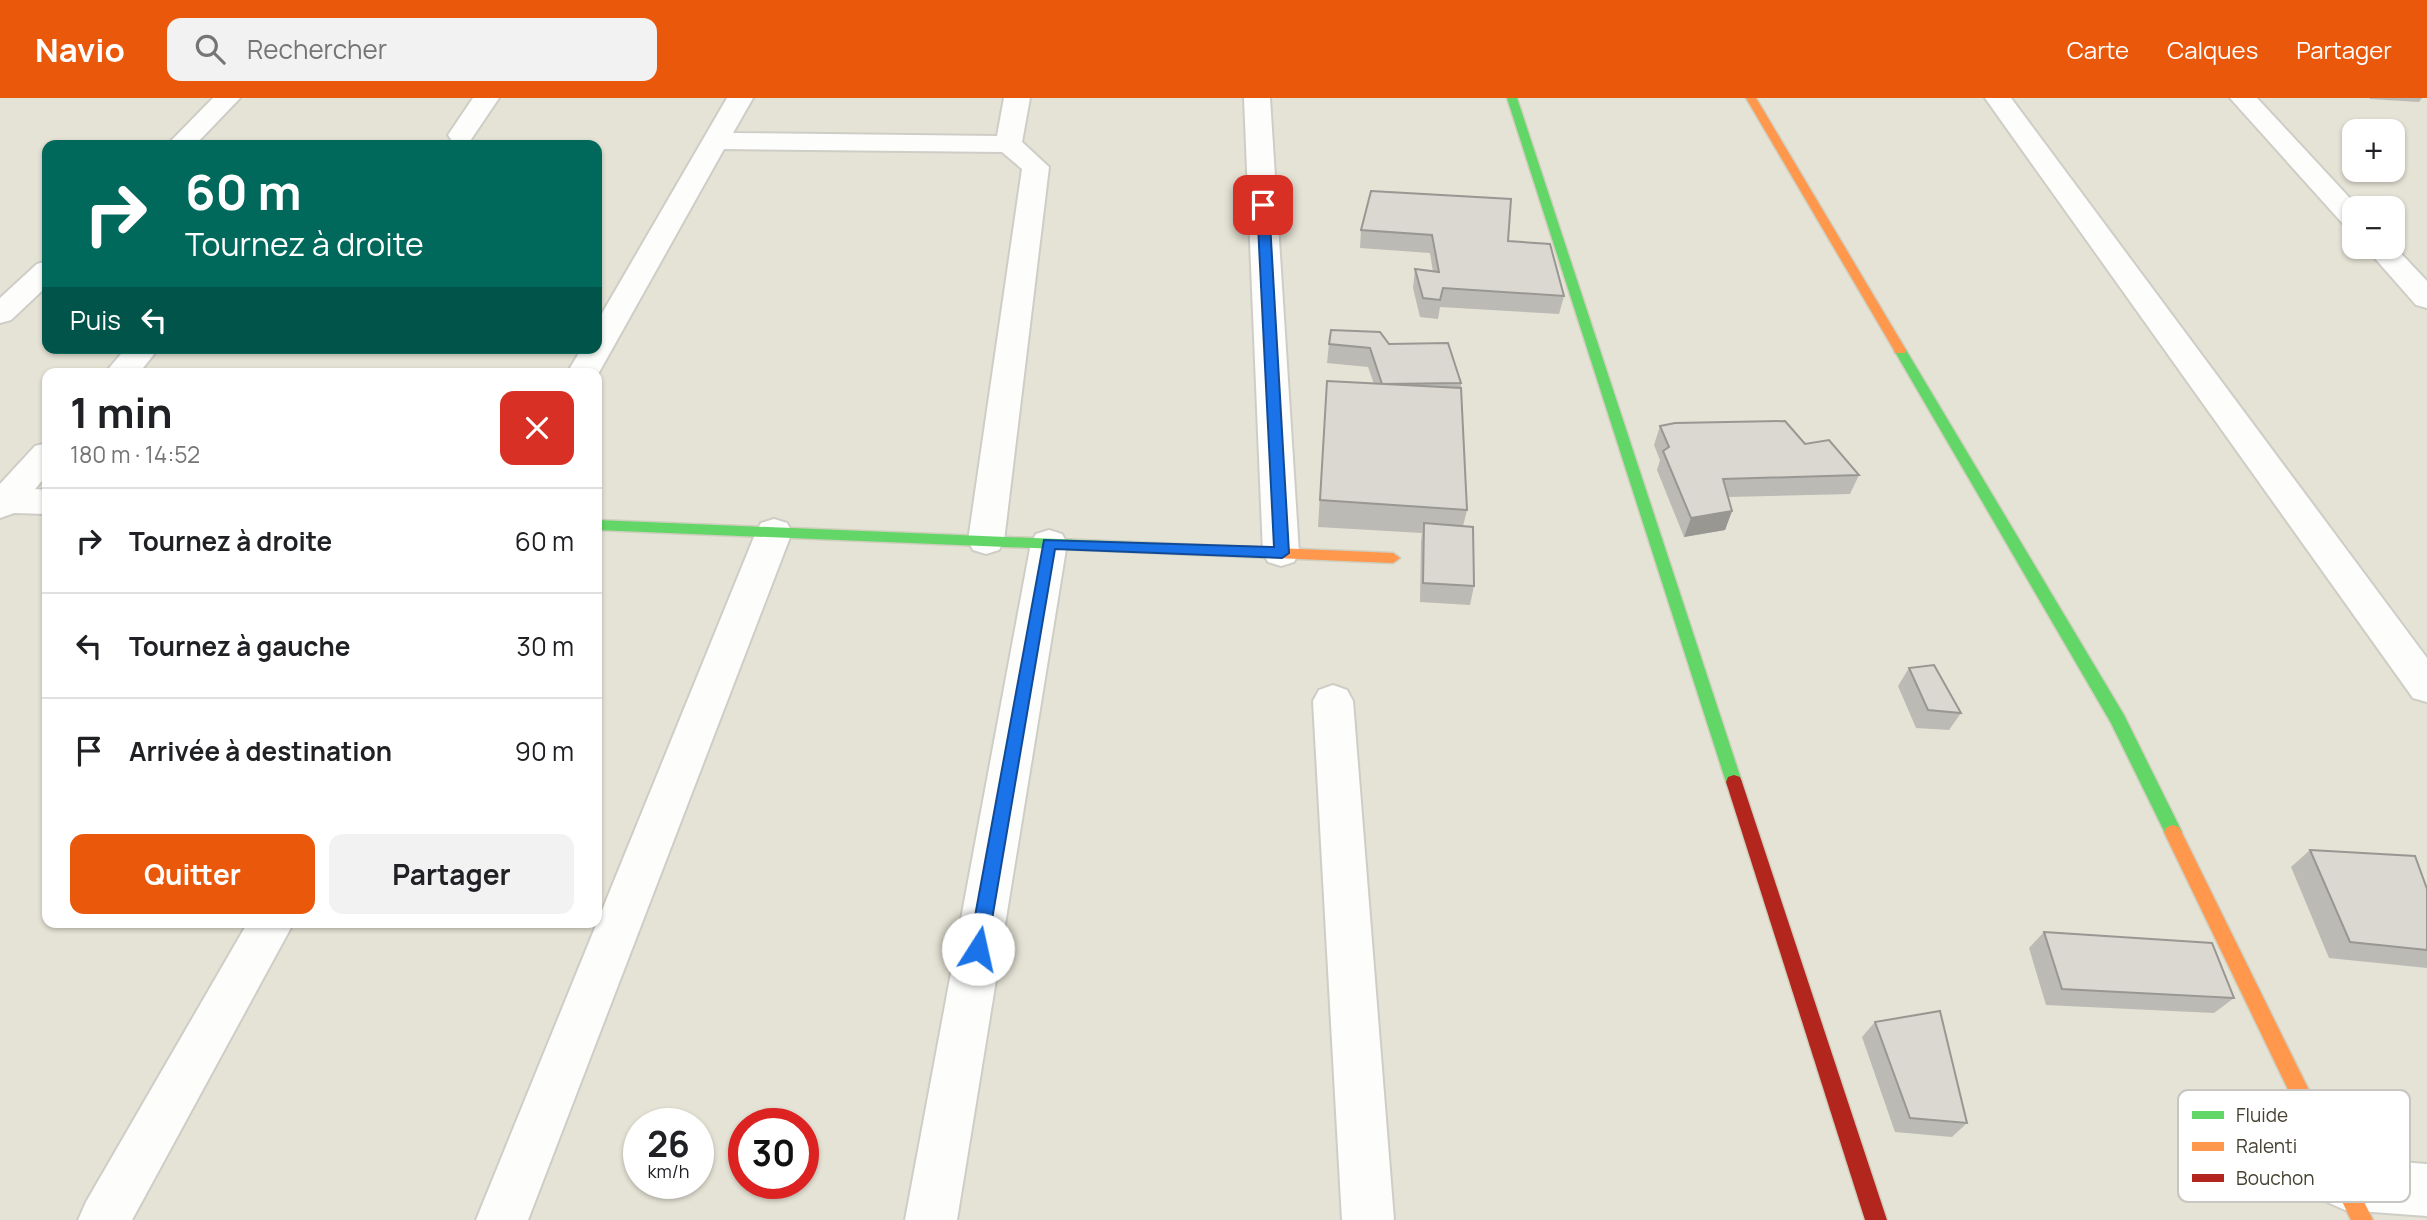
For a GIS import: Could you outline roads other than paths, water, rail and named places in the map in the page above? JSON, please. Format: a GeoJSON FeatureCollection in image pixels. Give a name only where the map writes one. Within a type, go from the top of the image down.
{"type":"FeatureCollection","features":[{"type":"Feature","properties":{"kind":"street"},"geometry":{"type":"LineString","coordinates":[[185,140],[227,98]]}},
{"type":"Feature","properties":{"kind":"street"},"geometry":{"type":"LineString","coordinates":[[461,135],[486,98]]}},
{"type":"Feature","properties":{"kind":"street"},"geometry":{"type":"LineString","coordinates":[[602,340],[740,98]]}},
{"type":"Feature","properties":{"kind":"street"},"geometry":{"type":"LineString","coordinates":[[1009,144],[1017,98]]}},
{"type":"Feature","properties":{"kind":"street"},"geometry":{"type":"LineString","coordinates":[[1257,98],[1282,553]]}},
{"type":"Feature","properties":{"kind":"street"},"geometry":{"type":"LineString","coordinates":[[1513,98],[1876,1220]]}},
{"type":"Feature","properties":{"kind":"street"},"geometry":{"type":"LineString","coordinates":[[1751,98],[2118,720],[2298,1090]]}},
{"type":"Feature","properties":{"kind":"street"},"geometry":{"type":"LineString","coordinates":[[1998,98],[2427,687]]}},
{"type":"Feature","properties":{"kind":"street"},"geometry":{"type":"LineString","coordinates":[[2243,98],[2342,206]]}},
{"type":"Feature","properties":{"kind":"street"},"geometry":{"type":"LineString","coordinates":[[715,141],[1009,144],[1036,167],[986,541]]}},
{"type":"Feature","properties":{"kind":"street"},"geometry":{"type":"LineString","coordinates":[[2390,259],[2427,299]]}},
{"type":"Feature","properties":{"kind":"street"},"geometry":{"type":"LineString","coordinates":[[0,314],[42,275]]}},
{"type":"Feature","properties":{"kind":"street"},"geometry":{"type":"LineString","coordinates":[[126,368],[138,354]]}},
{"type":"Feature","properties":{"kind":"street"},"geometry":{"type":"LineString","coordinates":[[2,502],[42,459]]}},
{"type":"Feature","properties":{"kind":"street"},"geometry":{"type":"LineString","coordinates":[[2,502],[42,502]]}},
{"type":"Feature","properties":{"kind":"street"},"geometry":{"type":"LineString","coordinates":[[602,525],[1393,558]]}},
{"type":"Feature","properties":{"kind":"street"},"geometry":{"type":"LineString","coordinates":[[502,1220],[774,533]]}},
{"type":"Feature","properties":{"kind":"street"},"geometry":{"type":"LineString","coordinates":[[931,1220],[1049,543]]}},
{"type":"Feature","properties":{"kind":"street"},"geometry":{"type":"LineString","coordinates":[[1333,701],[1368,1220]]}},
{"type":"Feature","properties":{"kind":"street"},"geometry":{"type":"LineString","coordinates":[[104,1220],[269,928]]}}]}
